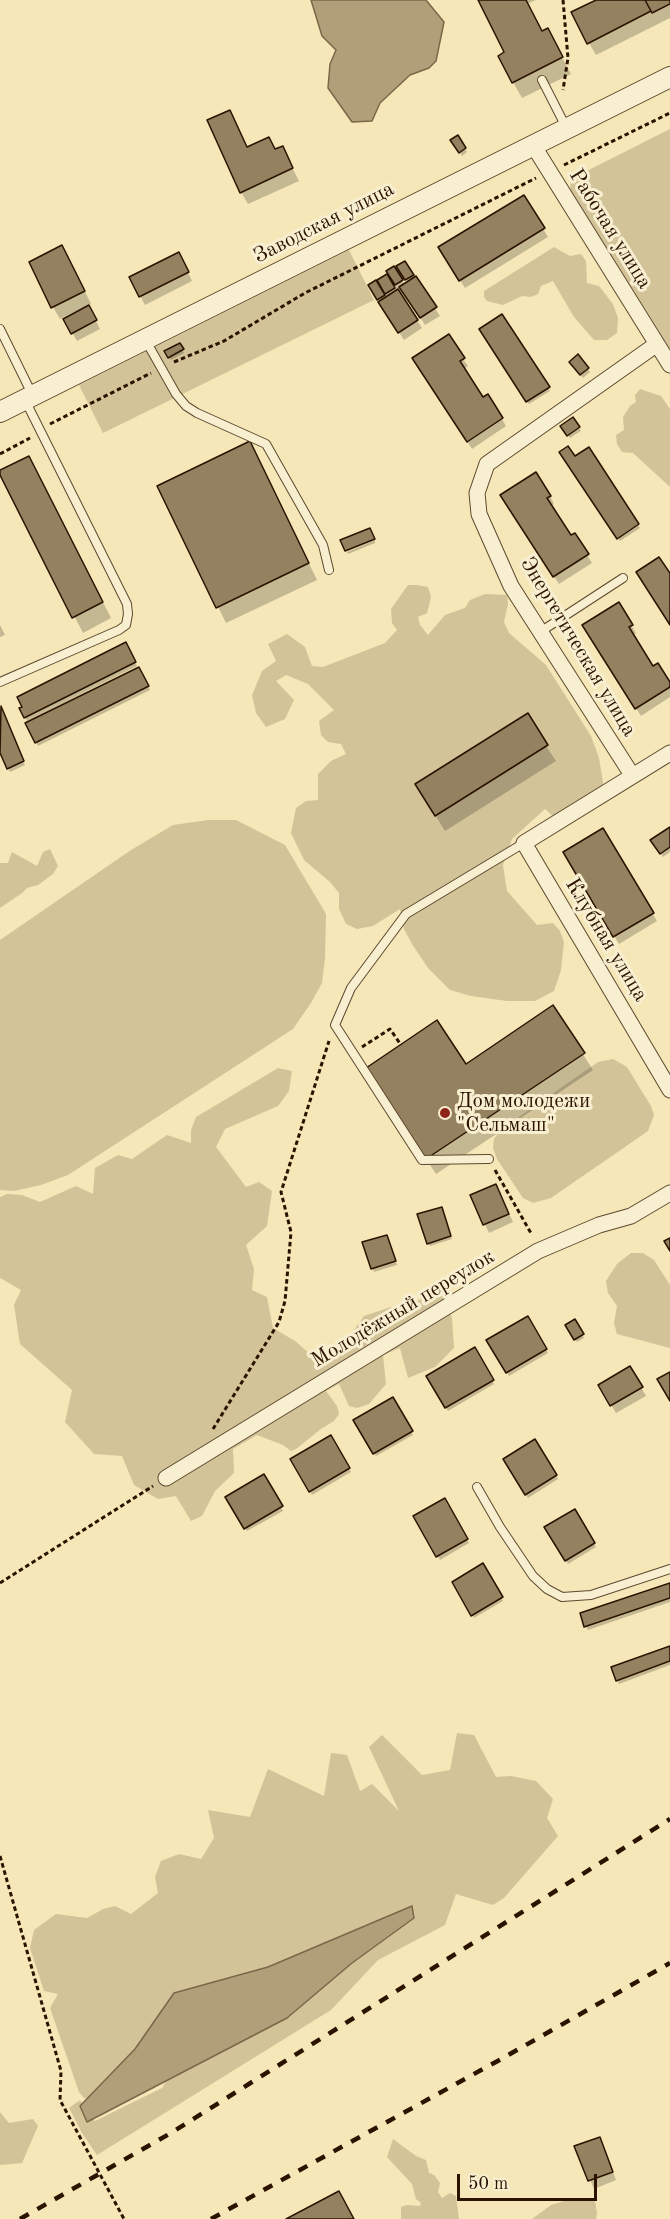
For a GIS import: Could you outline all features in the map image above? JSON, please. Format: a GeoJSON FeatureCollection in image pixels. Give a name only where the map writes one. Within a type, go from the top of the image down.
{"type":"FeatureCollection","features":[{"type":"Feature","properties":{"kind":"street","name":"Заводская улица"},"geometry":{"type":"LineString","coordinates":[[0,412],[533,145],[562,120],[670,77]]}},
{"type":"Feature","properties":{"kind":"street","name":"Рабочая улица"},"geometry":{"type":"LineString","coordinates":[[533,145],[670,365]]}},
{"type":"Feature","properties":{"kind":"street","name":"Энергетическая улица"},"geometry":{"type":"LineString","coordinates":[[632,775],[511,586],[479,514],[477,493],[487,464],[657,344]]}},
{"type":"Feature","properties":{"kind":"street"},"geometry":{"type":"LineString","coordinates":[[524,843],[670,753]]}},
{"type":"Feature","properties":{"kind":"street","name":"Клубная улица"},"geometry":{"type":"LineString","coordinates":[[524,843],[670,1090]]}},
{"type":"Feature","properties":{"kind":"street","name":"Молодёжный переулок"},"geometry":{"type":"LineString","coordinates":[[166,1478],[538,1251],[599,1225],[631,1216],[670,1193]]}},
{"type":"Feature","properties":{"kind":"lane"},"geometry":{"type":"LineString","coordinates":[[542,80],[562,120]]}},
{"type":"Feature","properties":{"kind":"lane"},"geometry":{"type":"LineString","coordinates":[[0,329],[41,431],[127,604],[128,614],[126,625],[119,630],[0,682]]}},
{"type":"Feature","properties":{"kind":"lane"},"geometry":{"type":"LineString","coordinates":[[146,339],[176,394],[186,406],[266,444],[323,545],[329,570]]}},
{"type":"Feature","properties":{"kind":"lane"},"geometry":{"type":"LineString","coordinates":[[540,632],[623,578]]}},
{"type":"Feature","properties":{"kind":"lane"},"geometry":{"type":"LineString","coordinates":[[489,1159],[423,1160],[335,1025],[351,987],[406,914],[524,843]]}},
{"type":"Feature","properties":{"kind":"lane"},"geometry":{"type":"LineString","coordinates":[[477,1487],[500,1527],[533,1576],[547,1589],[562,1597],[591,1595],[670,1569]]}},
{"type":"Feature","properties":{"kind":"path"},"geometry":{"type":"LineString","coordinates":[[562,120],[568,67],[563,0]]}},
{"type":"Feature","properties":{"kind":"path"},"geometry":{"type":"LineString","coordinates":[[0,454],[20,445],[46,426],[161,368],[230,338],[305,293],[670,112]]}},
{"type":"Feature","properties":{"kind":"path"},"geometry":{"type":"LineString","coordinates":[[210,1434],[279,1322],[285,1301],[291,1232],[281,1192],[335,1025]]}},
{"type":"Feature","properties":{"kind":"path"},"geometry":{"type":"LineString","coordinates":[[353,1053],[390,1029],[401,1045]]}},
{"type":"Feature","properties":{"kind":"path"},"geometry":{"type":"LineString","coordinates":[[489,1159],[535,1240],[538,1251]]}},
{"type":"Feature","properties":{"kind":"path"},"geometry":{"type":"LineString","coordinates":[[0,1583],[166,1478]]}},
{"type":"Feature","properties":{"kind":"path"},"geometry":{"type":"LineString","coordinates":[[0,1856],[61,2071],[60,2100],[124,2219]]}},
{"type":"Feature","properties":{"kind":"shaded area"},"geometry":{"type":"Polygon","coordinates":[[[311,0],[426,0],[444,22],[436,61],[429,68],[410,75],[380,103],[372,121],[352,122],[328,88],[330,64],[336,50],[322,36],[311,0]]]}},
{"type":"Feature","properties":{"kind":"shaded area"},"geometry":{"type":"Polygon","coordinates":[[[670,129],[670,352],[570,191],[571,179],[670,129]]]}},
{"type":"Feature","properties":{"kind":"shaded area"},"geometry":{"type":"Polygon","coordinates":[[[554,247],[570,256],[581,254],[586,261],[587,283],[599,286],[613,304],[618,318],[617,333],[607,340],[594,340],[574,317],[553,281],[541,286],[538,294],[531,297],[522,296],[503,305],[487,301],[484,297],[484,291],[554,247]]]}},
{"type":"Feature","properties":{"kind":"shaded area"},"geometry":{"type":"Polygon","coordinates":[[[349,250],[374,300],[103,433],[79,385],[349,250]]]}},
{"type":"Feature","properties":{"kind":"shaded area"},"geometry":{"type":"Polygon","coordinates":[[[640,389],[661,396],[670,409],[670,487],[633,453],[622,452],[617,444],[616,435],[624,430],[623,417],[630,406],[636,402],[635,395],[640,389]]]}},
{"type":"Feature","properties":{"kind":"shaded area"},"geometry":{"type":"Polygon","coordinates":[[[408,585],[428,587],[431,597],[427,613],[418,617],[420,625],[428,635],[445,615],[465,608],[470,600],[485,594],[507,595],[508,604],[504,622],[509,633],[546,665],[591,736],[599,758],[603,797],[555,818],[545,809],[512,839],[503,865],[507,891],[537,925],[553,923],[560,931],[564,942],[561,970],[554,991],[535,1001],[507,1001],[471,996],[450,990],[428,968],[412,944],[404,929],[400,909],[373,926],[357,929],[346,924],[339,909],[339,893],[330,882],[304,860],[291,833],[296,808],[306,801],[318,800],[318,774],[331,761],[346,754],[341,744],[328,742],[321,735],[319,721],[334,710],[308,684],[286,675],[276,681],[294,700],[285,719],[266,727],[256,713],[252,695],[262,671],[276,661],[268,644],[287,634],[305,647],[312,666],[323,667],[385,643],[397,630],[392,623],[391,609],[408,585]]]}},
{"type":"Feature","properties":{"kind":"shaded area"},"geometry":{"type":"Polygon","coordinates":[[[208,820],[236,820],[285,845],[326,914],[322,983],[311,1003],[293,1029],[68,1175],[41,1185],[14,1191],[0,1190],[0,940],[131,850],[173,825],[208,820]]]}},
{"type":"Feature","properties":{"kind":"shaded area"},"geometry":{"type":"Polygon","coordinates":[[[50,849],[58,866],[53,874],[38,885],[27,888],[0,908],[0,863],[8,863],[12,852],[37,866],[43,852],[50,849]]]}},
{"type":"Feature","properties":{"kind":"shaded area"},"geometry":{"type":"Polygon","coordinates":[[[613,1059],[627,1067],[651,1106],[654,1115],[648,1131],[551,1198],[533,1203],[523,1198],[497,1159],[493,1148],[494,1139],[500,1130],[598,1062],[613,1059]]]}},
{"type":"Feature","properties":{"kind":"shaded area"},"geometry":{"type":"Polygon","coordinates":[[[278,1068],[292,1071],[289,1091],[278,1106],[225,1129],[216,1147],[246,1187],[259,1182],[272,1191],[267,1226],[246,1245],[254,1269],[252,1290],[267,1297],[273,1328],[295,1341],[317,1360],[343,1346],[364,1316],[391,1307],[401,1312],[409,1304],[438,1292],[445,1297],[452,1318],[454,1348],[435,1367],[408,1378],[400,1348],[383,1355],[386,1384],[369,1404],[357,1408],[349,1406],[339,1384],[326,1391],[337,1406],[339,1414],[334,1421],[296,1449],[291,1451],[283,1445],[257,1435],[233,1449],[234,1473],[215,1491],[202,1516],[191,1521],[176,1496],[158,1499],[134,1485],[122,1456],[94,1454],[65,1422],[72,1390],[20,1344],[14,1305],[21,1290],[0,1278],[0,1197],[7,1194],[22,1195],[40,1202],[76,1186],[93,1194],[95,1168],[118,1155],[132,1159],[167,1135],[191,1143],[191,1130],[196,1117],[278,1068]]]}},
{"type":"Feature","properties":{"kind":"shaded area"},"geometry":{"type":"Polygon","coordinates":[[[631,1253],[643,1253],[654,1260],[670,1285],[670,1348],[617,1334],[614,1323],[617,1306],[608,1293],[606,1281],[617,1264],[631,1253]]]}},
{"type":"Feature","properties":{"kind":"shaded area"},"geometry":{"type":"Polygon","coordinates":[[[457,1733],[474,1735],[496,1777],[511,1776],[536,1781],[553,1799],[547,1818],[558,1836],[504,1898],[493,1905],[456,1894],[445,1925],[378,1960],[331,2010],[97,2155],[69,2108],[80,2100],[95,2121],[162,2088],[183,2055],[92,2100],[84,2098],[79,2092],[50,2008],[58,1994],[44,1991],[30,1948],[34,1930],[56,1914],[87,1918],[103,1909],[115,1906],[131,1914],[158,1893],[155,1877],[161,1861],[179,1854],[201,1859],[214,1838],[208,1810],[250,1817],[268,1769],[324,1796],[331,1753],[347,1755],[360,1791],[372,1784],[399,1811],[369,1747],[382,1735],[422,1775],[450,1770],[457,1733]]]}},
{"type":"Feature","properties":{"kind":"shaded area"},"geometry":{"type":"Polygon","coordinates":[[[412,1906],[414,1918],[352,1963],[287,2018],[87,2122],[80,2106],[135,2049],[174,1993],[268,1967],[412,1906]]]}},
{"type":"Feature","properties":{"kind":"shaded area"},"geometry":{"type":"Polygon","coordinates":[[[0,2112],[9,2123],[33,2119],[38,2126],[22,2163],[0,2165],[0,2112]]]}},
{"type":"Feature","properties":{"kind":"shaded area"},"geometry":{"type":"Polygon","coordinates":[[[393,2139],[416,2156],[426,2160],[429,2173],[434,2175],[440,2183],[438,2192],[442,2198],[450,2193],[456,2196],[459,2219],[401,2219],[401,2207],[420,2206],[421,2203],[416,2199],[412,2184],[387,2157],[393,2139]]]}},
{"type":"Feature","properties":{"kind":"shaded area"},"geometry":{"type":"Polygon","coordinates":[[[581,2199],[595,2201],[596,2219],[532,2219],[551,2205],[581,2199]]]}},
{"type":"Feature","properties":{"kind":"building"},"geometry":{"type":"Polygon","coordinates":[[[478,0],[526,0],[542,31],[548,28],[563,57],[512,83],[498,56],[504,52],[478,0]]]}},
{"type":"Feature","properties":{"kind":"building"},"geometry":{"type":"Polygon","coordinates":[[[596,0],[645,0],[651,11],[587,44],[571,12],[596,0]]]}},
{"type":"Feature","properties":{"kind":"building"},"geometry":{"type":"Polygon","coordinates":[[[645,0],[670,0],[670,4],[652,13],[645,0]]]}},
{"type":"Feature","properties":{"kind":"building"},"geometry":{"type":"Polygon","coordinates":[[[230,110],[247,147],[269,137],[275,149],[283,146],[293,168],[240,193],[207,120],[230,110]]]}},
{"type":"Feature","properties":{"kind":"building"},"geometry":{"type":"Polygon","coordinates":[[[458,135],[466,148],[459,153],[450,140],[458,135]]]}},
{"type":"Feature","properties":{"kind":"building"},"geometry":{"type":"Polygon","coordinates":[[[524,195],[545,228],[459,281],[438,247],[524,195]]]}},
{"type":"Feature","properties":{"kind":"building"},"geometry":{"type":"Polygon","coordinates":[[[62,245],[85,291],[51,308],[29,262],[62,245]]]}},
{"type":"Feature","properties":{"kind":"building"},"geometry":{"type":"Polygon","coordinates":[[[179,252],[189,272],[139,297],[129,277],[179,252]]]}},
{"type":"Feature","properties":{"kind":"building"},"geometry":{"type":"Polygon","coordinates":[[[405,261],[414,275],[405,280],[396,266],[405,261]]]}},
{"type":"Feature","properties":{"kind":"building"},"geometry":{"type":"Polygon","coordinates":[[[394,266],[403,280],[395,285],[386,271],[394,266]]]}},
{"type":"Feature","properties":{"kind":"building"},"geometry":{"type":"Polygon","coordinates":[[[387,274],[395,288],[385,294],[377,280],[387,274]]]}},
{"type":"Feature","properties":{"kind":"building"},"geometry":{"type":"Polygon","coordinates":[[[416,276],[437,307],[420,318],[399,287],[416,276]]]}},
{"type":"Feature","properties":{"kind":"building"},"geometry":{"type":"Polygon","coordinates":[[[376,280],[385,295],[377,300],[368,285],[376,280]]]}},
{"type":"Feature","properties":{"kind":"building"},"geometry":{"type":"Polygon","coordinates":[[[398,289],[418,320],[398,333],[378,302],[398,289]]]}},
{"type":"Feature","properties":{"kind":"building"},"geometry":{"type":"Polygon","coordinates":[[[89,305],[97,320],[71,334],[63,319],[89,305]]]}},
{"type":"Feature","properties":{"kind":"building"},"geometry":{"type":"Polygon","coordinates":[[[502,314],[550,387],[526,402],[479,329],[502,314]]]}},
{"type":"Feature","properties":{"kind":"building"},"geometry":{"type":"Polygon","coordinates":[[[449,334],[465,358],[460,361],[483,397],[488,394],[503,418],[467,442],[412,358],[449,334]]]}},
{"type":"Feature","properties":{"kind":"building"},"geometry":{"type":"Polygon","coordinates":[[[180,343],[184,349],[168,358],[164,351],[180,343]]]}},
{"type":"Feature","properties":{"kind":"building"},"geometry":{"type":"Polygon","coordinates":[[[578,354],[589,368],[580,375],[569,362],[578,354]]]}},
{"type":"Feature","properties":{"kind":"building"},"geometry":{"type":"Polygon","coordinates":[[[573,417],[580,427],[567,436],[560,426],[573,417]]]}},
{"type":"Feature","properties":{"kind":"building"},"geometry":{"type":"Polygon","coordinates":[[[250,441],[309,563],[216,608],[157,486],[250,441]]]}},
{"type":"Feature","properties":{"kind":"building"},"geometry":{"type":"Polygon","coordinates":[[[568,446],[575,456],[589,447],[639,524],[617,539],[559,452],[568,446]]]}},
{"type":"Feature","properties":{"kind":"building"},"geometry":{"type":"Polygon","coordinates":[[[29,456],[103,602],[72,618],[0,475],[0,470],[29,456]]]}},
{"type":"Feature","properties":{"kind":"building"},"geometry":{"type":"Polygon","coordinates":[[[536,472],[551,496],[547,498],[571,535],[575,533],[589,554],[553,577],[500,495],[536,472]]]}},
{"type":"Feature","properties":{"kind":"building"},"geometry":{"type":"Polygon","coordinates":[[[370,528],[375,539],[345,551],[340,540],[370,528]]]}},
{"type":"Feature","properties":{"kind":"building"},"geometry":{"type":"Polygon","coordinates":[[[659,557],[670,573],[670,625],[636,572],[659,557]]]}},
{"type":"Feature","properties":{"kind":"building"},"geometry":{"type":"Polygon","coordinates":[[[619,602],[633,625],[629,627],[653,666],[658,663],[670,682],[670,687],[635,709],[582,625],[619,602]]]}},
{"type":"Feature","properties":{"kind":"building"},"geometry":{"type":"Polygon","coordinates":[[[126,642],[136,662],[24,718],[17,697],[126,642]]]}},
{"type":"Feature","properties":{"kind":"building"},"geometry":{"type":"Polygon","coordinates":[[[139,667],[149,686],[35,743],[25,723],[139,667]]]}},
{"type":"Feature","properties":{"kind":"building"},"geometry":{"type":"Polygon","coordinates":[[[1,706],[24,761],[7,769],[0,753],[1,706]]]}},
{"type":"Feature","properties":{"kind":"building"},"geometry":{"type":"Polygon","coordinates":[[[528,713],[548,745],[435,816],[415,784],[528,713]]]}},
{"type":"Feature","properties":{"kind":"building"},"geometry":{"type":"Polygon","coordinates":[[[670,827],[670,847],[660,854],[650,840],[670,827]]]}},
{"type":"Feature","properties":{"kind":"building"},"geometry":{"type":"Polygon","coordinates":[[[603,828],[654,913],[613,937],[563,852],[603,828]]]}},
{"type":"Feature","properties":{"kind":"building","name":"Дом молодежи \"Сельмаш\""},"geometry":{"type":"Polygon","coordinates":[[[553,1005],[585,1053],[426,1159],[366,1068],[437,1020],[466,1064],[553,1005]]]}},
{"type":"Feature","properties":{"kind":"building"},"geometry":{"type":"Polygon","coordinates":[[[496,1184],[509,1214],[483,1225],[470,1195],[496,1184]]]}},
{"type":"Feature","properties":{"kind":"building"},"geometry":{"type":"Polygon","coordinates":[[[442,1207],[451,1236],[427,1244],[417,1214],[442,1207]]]}},
{"type":"Feature","properties":{"kind":"building"},"geometry":{"type":"Polygon","coordinates":[[[387,1235],[396,1261],[371,1269],[362,1242],[387,1235]]]}},
{"type":"Feature","properties":{"kind":"building"},"geometry":{"type":"Polygon","coordinates":[[[670,1238],[670,1251],[664,1241],[670,1238]]]}},
{"type":"Feature","properties":{"kind":"building"},"geometry":{"type":"Polygon","coordinates":[[[528,1316],[547,1349],[506,1373],[486,1340],[528,1316]]]}},
{"type":"Feature","properties":{"kind":"building"},"geometry":{"type":"Polygon","coordinates":[[[575,1319],[584,1334],[574,1340],[565,1325],[575,1319]]]}},
{"type":"Feature","properties":{"kind":"building"},"geometry":{"type":"Polygon","coordinates":[[[475,1347],[494,1380],[445,1408],[426,1376],[475,1347]]]}},
{"type":"Feature","properties":{"kind":"building"},"geometry":{"type":"Polygon","coordinates":[[[630,1366],[643,1387],[610,1406],[598,1385],[630,1366]]]}},
{"type":"Feature","properties":{"kind":"building"},"geometry":{"type":"Polygon","coordinates":[[[670,1372],[670,1401],[657,1379],[670,1372]]]}},
{"type":"Feature","properties":{"kind":"building"},"geometry":{"type":"Polygon","coordinates":[[[393,1397],[413,1431],[373,1454],[353,1420],[393,1397]]]}},
{"type":"Feature","properties":{"kind":"building"},"geometry":{"type":"Polygon","coordinates":[[[331,1435],[350,1468],[309,1492],[290,1459],[331,1435]]]}},
{"type":"Feature","properties":{"kind":"building"},"geometry":{"type":"Polygon","coordinates":[[[535,1439],[557,1475],[525,1495],[503,1459],[535,1439]]]}},
{"type":"Feature","properties":{"kind":"building"},"geometry":{"type":"Polygon","coordinates":[[[264,1474],[283,1506],[244,1529],[225,1497],[264,1474]]]}},
{"type":"Feature","properties":{"kind":"building"},"geometry":{"type":"Polygon","coordinates":[[[445,1498],[468,1539],[436,1557],[413,1516],[445,1498]]]}},
{"type":"Feature","properties":{"kind":"building"},"geometry":{"type":"Polygon","coordinates":[[[575,1509],[595,1543],[565,1561],[544,1527],[575,1509]]]}},
{"type":"Feature","properties":{"kind":"building"},"geometry":{"type":"Polygon","coordinates":[[[483,1563],[503,1597],[471,1616],[452,1582],[483,1563]]]}},
{"type":"Feature","properties":{"kind":"building"},"geometry":{"type":"Polygon","coordinates":[[[670,1583],[670,1598],[584,1627],[580,1613],[670,1583]]]}},
{"type":"Feature","properties":{"kind":"building"},"geometry":{"type":"Polygon","coordinates":[[[670,1646],[670,1661],[616,1681],[611,1667],[670,1646]]]}},
{"type":"Feature","properties":{"kind":"building"},"geometry":{"type":"Polygon","coordinates":[[[600,2137],[613,2172],[588,2181],[574,2146],[600,2137]]]}},
{"type":"Feature","properties":{"kind":"building"},"geometry":{"type":"Polygon","coordinates":[[[339,2191],[354,2219],[286,2219],[339,2191]]]}},
{"type":"Feature","properties":{"kind":"railway"},"geometry":{"type":"LineString","coordinates":[[20,2219],[171,2133],[670,1819]]}},
{"type":"Feature","properties":{"kind":"railway"},"geometry":{"type":"LineString","coordinates":[[211,2219],[670,1963]]}},
{"type":"Feature","properties":{"kind":"place","name":"Дом молодежи \"Сельмаш\""},"geometry":{"type":"Point","coordinates":[445,1113]}}]}
